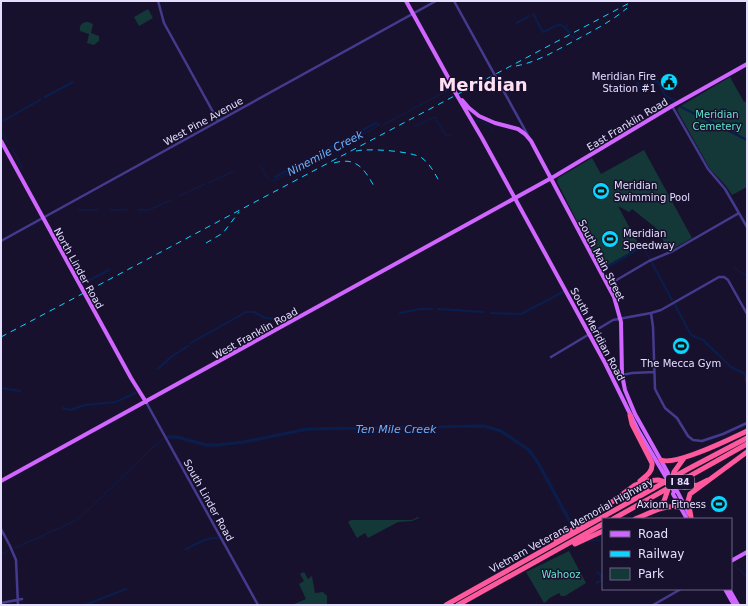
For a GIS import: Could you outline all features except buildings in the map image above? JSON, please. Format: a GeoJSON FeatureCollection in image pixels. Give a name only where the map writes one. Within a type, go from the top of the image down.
{"type":"FeatureCollection","features":[{"type":"Feature","properties":{"kind":"highway"},"geometry":{"type":"LineString","coordinates":[[529,559],[586,521],[649,474],[653,466],[632,424],[633,414]]}},
{"type":"Feature","properties":{"kind":"highway"},"geometry":{"type":"LineString","coordinates":[[661,460],[668,462],[684,458],[747,431]]}},
{"type":"Feature","properties":{"kind":"highway","name":"Vietnam Veterans Memorial Highway"},"geometry":{"type":"LineString","coordinates":[[446,605],[688,469],[747,438]]}},
{"type":"Feature","properties":{"kind":"highway","name":"Vietnam Veterans Memorial Highway"},"geometry":{"type":"LineString","coordinates":[[615,518],[747,444]]}},
{"type":"Feature","properties":{"kind":"highway"},"geometry":{"type":"LineString","coordinates":[[690,518],[688,501],[690,494],[747,452]]}},
{"type":"Feature","properties":{"kind":"highway"},"geometry":{"type":"LineString","coordinates":[[654,511],[664,501],[676,466],[684,458]]}},
{"type":"Feature","properties":{"kind":"highway"},"geometry":{"type":"LineString","coordinates":[[635,485],[646,481],[658,480],[684,488],[698,485],[708,480]]}},
{"type":"Feature","properties":{"kind":"highway"},"geometry":{"type":"LineString","coordinates":[[637,518],[654,511],[673,506],[679,507]]}},
{"type":"Feature","properties":{"kind":"highway","name":"Vietnam Veterans Memorial Highway"},"geometry":{"type":"LineString","coordinates":[[458,605],[602,525]]}},
{"type":"Feature","properties":{"kind":"highway"},"geometry":{"type":"LineString","coordinates":[[522,570],[602,531]]}},
{"type":"Feature","properties":{"kind":"main road"},"geometry":{"type":"LineString","coordinates":[[406,1],[454,88],[469,108],[479,116],[495,124],[518,129],[531,141]]}},
{"type":"Feature","properties":{"kind":"main road","name":"East Franklin Road"},"geometry":{"type":"LineString","coordinates":[[515,198],[747,64]]}},
{"type":"Feature","properties":{"kind":"main road","name":"South Meridian Road"},"geometry":{"type":"LineString","coordinates":[[454,88],[613,380],[668,473],[667,477],[674,491],[673,494],[679,507],[690,518]]}},
{"type":"Feature","properties":{"kind":"main road","name":"North Linder Road"},"geometry":{"type":"LineString","coordinates":[[1,141],[131,378],[146,402]]}},
{"type":"Feature","properties":{"kind":"main road","name":"South Main Street"},"geometry":{"type":"LineString","coordinates":[[531,141],[614,297],[620,318],[622,375],[629,402]]}},
{"type":"Feature","properties":{"kind":"main road","name":"West Franklin Road"},"geometry":{"type":"LineString","coordinates":[[1,481],[515,198]]}},
{"type":"Feature","properties":{"kind":"main road","name":"South Meridian Road"},"geometry":{"type":"LineString","coordinates":[[629,402],[633,414],[664,476],[667,477]]}},
{"type":"Feature","properties":{"kind":"main road","name":"South Meridian Road"},"geometry":{"type":"LineString","coordinates":[[674,491],[677,491],[690,518]]}},
{"type":"Feature","properties":{"kind":"main road"},"geometry":{"type":"LineString","coordinates":[[732,560],[747,552]]}},
{"type":"Feature","properties":{"kind":"main road"},"geometry":{"type":"LineString","coordinates":[[726,590],[734,605]]}},
{"type":"Feature","properties":{"kind":"main road"},"geometry":{"type":"LineString","coordinates":[[730,590],[738,605]]}},
{"type":"Feature","properties":{"kind":"street"},"geometry":{"type":"LineString","coordinates":[[158,1],[164,23],[218,121]]}},
{"type":"Feature","properties":{"kind":"street","name":"West Pine Avenue"},"geometry":{"type":"LineString","coordinates":[[1,241],[436,1]]}},
{"type":"Feature","properties":{"kind":"street"},"geometry":{"type":"LineString","coordinates":[[454,1],[531,141]]}},
{"type":"Feature","properties":{"kind":"street"},"geometry":{"type":"LineString","coordinates":[[672,106],[708,169],[725,189],[747,227]]}},
{"type":"Feature","properties":{"kind":"street"},"geometry":{"type":"LineString","coordinates":[[608,285],[649,261],[669,253],[739,213]]}},
{"type":"Feature","properties":{"kind":"street"},"geometry":{"type":"LineString","coordinates":[[551,357],[613,320],[661,310],[719,277],[724,277],[728,280],[747,314]]}},
{"type":"Feature","properties":{"kind":"street"},"geometry":{"type":"LineString","coordinates":[[651,313],[653,327],[654,387],[662,404],[678,418],[691,439],[698,441],[706,440],[747,423]]}},
{"type":"Feature","properties":{"kind":"street"},"geometry":{"type":"LineString","coordinates":[[622,375],[632,372],[654,372]]}},
{"type":"Feature","properties":{"kind":"street"},"geometry":{"type":"LineString","coordinates":[[747,375],[747,382]]}},
{"type":"Feature","properties":{"kind":"street","name":"South Linder Road"},"geometry":{"type":"LineString","coordinates":[[146,402],[258,605]]}},
{"type":"Feature","properties":{"kind":"street"},"geometry":{"type":"LineString","coordinates":[[1,529],[16,560],[18,605]]}},
{"type":"Feature","properties":{"kind":"street"},"geometry":{"type":"LineString","coordinates":[[653,605],[679,590]]}},
{"type":"Feature","properties":{"kind":"street"},"geometry":{"type":"LineString","coordinates":[[1,604],[22,598]]}},
{"type":"Feature","properties":{"kind":"green space"},"geometry":{"type":"Polygon","coordinates":[[[148,9],[153,18],[139,26],[134,17],[148,9]]]}},
{"type":"Feature","properties":{"kind":"green space"},"geometry":{"type":"Polygon","coordinates":[[[88,22],[93,24],[91,33],[99,36],[99,41],[94,45],[87,43],[89,34],[80,31],[81,24],[88,22]]]}},
{"type":"Feature","properties":{"kind":"green space","name":"Meridian Cemetery"},"geometry":{"type":"Polygon","coordinates":[[[730,77],[744,102],[747,101],[747,187],[732,195],[726,186],[710,169],[677,110],[679,107],[730,77]]]}},
{"type":"Feature","properties":{"kind":"green space"},"geometry":{"type":"Polygon","coordinates":[[[644,150],[692,238],[669,251],[656,228],[632,209],[629,212],[618,206],[640,247],[601,269],[557,182],[558,178],[592,158],[601,174],[644,150]]]}},
{"type":"Feature","properties":{"kind":"green space"},"geometry":{"type":"Polygon","coordinates":[[[418,517],[419,518],[412,521],[398,522],[368,538],[365,533],[357,538],[348,522],[351,520],[412,520],[418,517]]]}},
{"type":"Feature","properties":{"kind":"green space","name":"Wahooz"},"geometry":{"type":"Polygon","coordinates":[[[569,551],[586,583],[565,596],[561,596],[559,593],[544,603],[526,572],[569,551]]]}},
{"type":"Feature","properties":{"kind":"green space"},"geometry":{"type":"Polygon","coordinates":[[[304,572],[308,579],[312,576],[315,593],[323,592],[327,596],[327,604],[292,605],[306,599],[299,584],[304,581],[300,574],[304,572]]]}},
{"type":"Feature","properties":{"kind":"water"},"geometry":{"type":"Polygon","coordinates":[[[640,247],[644,247],[650,258],[649,259],[644,249],[641,249],[604,270],[602,268],[640,247]]]}},
{"type":"Feature","properties":{"kind":"waterway"},"geometry":{"type":"LineString","coordinates":[[533,14],[536,18]]}},
{"type":"Feature","properties":{"kind":"waterway"},"geometry":{"type":"LineString","coordinates":[[517,23],[529,16]]}},
{"type":"Feature","properties":{"kind":"waterway"},"geometry":{"type":"LineString","coordinates":[[536,20],[543,32],[561,25]]}},
{"type":"Feature","properties":{"kind":"waterway"},"geometry":{"type":"LineString","coordinates":[[566,27],[568,26],[567,24]]}},
{"type":"Feature","properties":{"kind":"waterway"},"geometry":{"type":"LineString","coordinates":[[563,26],[570,33]]}},
{"type":"Feature","properties":{"kind":"waterway"},"geometry":{"type":"LineString","coordinates":[[640,87],[642,89],[656,81],[665,95],[675,101]]}},
{"type":"Feature","properties":{"kind":"waterway"},"geometry":{"type":"LineString","coordinates":[[45,97],[73,82]]}},
{"type":"Feature","properties":{"kind":"waterway"},"geometry":{"type":"LineString","coordinates":[[383,125],[450,89]]}},
{"type":"Feature","properties":{"kind":"waterway"},"geometry":{"type":"LineString","coordinates":[[1,122],[40,100]]}},
{"type":"Feature","properties":{"kind":"waterway"},"geometry":{"type":"LineString","coordinates":[[681,107],[725,129]]}},
{"type":"Feature","properties":{"kind":"waterway","name":"Ninemile Creek"},"geometry":{"type":"LineString","coordinates":[[415,126],[435,117],[446,136],[450,135]]}},
{"type":"Feature","properties":{"kind":"waterway","name":"Ninemile Creek"},"geometry":{"type":"LineString","coordinates":[[475,121],[481,121]]}},
{"type":"Feature","properties":{"kind":"waterway","name":"Ninemile Creek"},"geometry":{"type":"LineString","coordinates":[[484,122],[492,129]]}},
{"type":"Feature","properties":{"kind":"waterway","name":"Ninemile Creek"},"geometry":{"type":"LineString","coordinates":[[275,177],[376,123],[379,125]]}},
{"type":"Feature","properties":{"kind":"waterway","name":"Ninemile Creek"},"geometry":{"type":"LineString","coordinates":[[272,181],[378,126]]}},
{"type":"Feature","properties":{"kind":"waterway","name":"Ninemile Creek"},"geometry":{"type":"LineString","coordinates":[[1,130],[8,142]]}},
{"type":"Feature","properties":{"kind":"waterway"},"geometry":{"type":"LineString","coordinates":[[729,131],[747,140]]}},
{"type":"Feature","properties":{"kind":"waterway","name":"Ninemile Creek"},"geometry":{"type":"LineString","coordinates":[[12,148],[22,169]]}},
{"type":"Feature","properties":{"kind":"waterway","name":"Ninemile Creek"},"geometry":{"type":"LineString","coordinates":[[259,164],[269,180]]}},
{"type":"Feature","properties":{"kind":"waterway","name":"Ninemile Creek"},"geometry":{"type":"LineString","coordinates":[[208,183],[234,171]]}},
{"type":"Feature","properties":{"kind":"waterway","name":"Ninemile Creek"},"geometry":{"type":"LineString","coordinates":[[179,196],[205,184]]}},
{"type":"Feature","properties":{"kind":"waterway","name":"Ninemile Creek"},"geometry":{"type":"LineString","coordinates":[[138,210],[149,210],[171,200]]}},
{"type":"Feature","properties":{"kind":"waterway","name":"Ninemile Creek"},"geometry":{"type":"LineString","coordinates":[[78,210],[98,210]]}},
{"type":"Feature","properties":{"kind":"waterway","name":"Ninemile Creek"},"geometry":{"type":"LineString","coordinates":[[110,210],[127,210]]}},
{"type":"Feature","properties":{"kind":"waterway"},"geometry":{"type":"LineString","coordinates":[[652,263],[672,300]]}},
{"type":"Feature","properties":{"kind":"waterway","name":"Ninemile Creek"},"geometry":{"type":"LineString","coordinates":[[734,268],[747,276]]}},
{"type":"Feature","properties":{"kind":"waterway"},"geometry":{"type":"LineString","coordinates":[[84,283],[109,270]]}},
{"type":"Feature","properties":{"kind":"waterway"},"geometry":{"type":"LineString","coordinates":[[491,313],[521,314],[563,292]]}},
{"type":"Feature","properties":{"kind":"waterway"},"geometry":{"type":"LineString","coordinates":[[675,305],[691,335],[703,340],[731,367],[745,374]]}},
{"type":"Feature","properties":{"kind":"waterway"},"geometry":{"type":"LineString","coordinates":[[400,313],[420,309],[432,309]]}},
{"type":"Feature","properties":{"kind":"waterway"},"geometry":{"type":"LineString","coordinates":[[438,309],[483,312]]}},
{"type":"Feature","properties":{"kind":"waterway"},"geometry":{"type":"LineString","coordinates":[[191,343],[246,312],[254,312],[265,318],[277,319]]}},
{"type":"Feature","properties":{"kind":"waterway"},"geometry":{"type":"LineString","coordinates":[[158,369],[172,356],[188,346]]}},
{"type":"Feature","properties":{"kind":"waterway"},"geometry":{"type":"LineString","coordinates":[[1,388],[20,391]]}},
{"type":"Feature","properties":{"kind":"waterway"},"geometry":{"type":"LineString","coordinates":[[63,408],[70,410],[85,405],[116,402],[135,393]]}},
{"type":"Feature","properties":{"kind":"waterway","name":"Ten Mile Creek"},"geometry":{"type":"LineString","coordinates":[[168,437],[177,437],[206,445],[217,445],[244,442],[307,429],[484,426],[501,431],[529,450],[537,461],[574,529]]}},
{"type":"Feature","properties":{"kind":"waterway","name":"Ten Mile Creek"},"geometry":{"type":"LineString","coordinates":[[15,548],[75,521],[82,516],[163,439]]}},
{"type":"Feature","properties":{"kind":"waterway"},"geometry":{"type":"LineString","coordinates":[[186,549],[206,540],[218,538]]}},
{"type":"Feature","properties":{"kind":"waterway","name":"Ten Mile Creek"},"geometry":{"type":"LineString","coordinates":[[588,541],[602,540]]}},
{"type":"Feature","properties":{"kind":"waterway","name":"Ten Mile Creek"},"geometry":{"type":"LineString","coordinates":[[1,555],[8,551]]}},
{"type":"Feature","properties":{"kind":"waterway","name":"Ten Mile Creek"},"geometry":{"type":"LineString","coordinates":[[734,565],[747,577]]}},
{"type":"Feature","properties":{"kind":"waterway"},"geometry":{"type":"LineString","coordinates":[[597,572],[601,575],[602,580],[597,582]]}},
{"type":"Feature","properties":{"kind":"waterway"},"geometry":{"type":"LineString","coordinates":[[85,605],[126,589]]}},
{"type":"Feature","properties":{"kind":"railway"},"geometry":{"type":"LineString","coordinates":[[1,337],[633,1]]}},
{"type":"Feature","properties":{"kind":"railway"},"geometry":{"type":"LineString","coordinates":[[516,66],[539,59],[553,52],[601,26],[627,8]]}},
{"type":"Feature","properties":{"kind":"railway"},"geometry":{"type":"LineString","coordinates":[[356,151],[390,151],[417,156],[422,158],[432,168],[439,181]]}},
{"type":"Feature","properties":{"kind":"railway"},"geometry":{"type":"LineString","coordinates":[[334,163],[349,161],[359,166],[364,170],[375,188]]}},
{"type":"Feature","properties":{"kind":"railway"},"geometry":{"type":"LineString","coordinates":[[206,243],[223,233],[239,212]]}},
{"type":"Feature","properties":{"kind":"place","name":"Meridian Fire Station #1"},"geometry":{"type":"Point","coordinates":[669,82]}},
{"type":"Feature","properties":{"kind":"place","name":"Meridian Swimming Pool"},"geometry":{"type":"Point","coordinates":[601,191]}},
{"type":"Feature","properties":{"kind":"place","name":"Meridian Speedway"},"geometry":{"type":"Point","coordinates":[610,239]}},
{"type":"Feature","properties":{"kind":"place","name":"The Mecca Gym"},"geometry":{"type":"Point","coordinates":[681,346]}},
{"type":"Feature","properties":{"kind":"place","name":"Axiom Fitness"},"geometry":{"type":"Point","coordinates":[719,504]}},
{"type":"Feature","properties":{"kind":"district","name":"Meridian"},"geometry":{"type":"Point","coordinates":[483,85]}}]}
